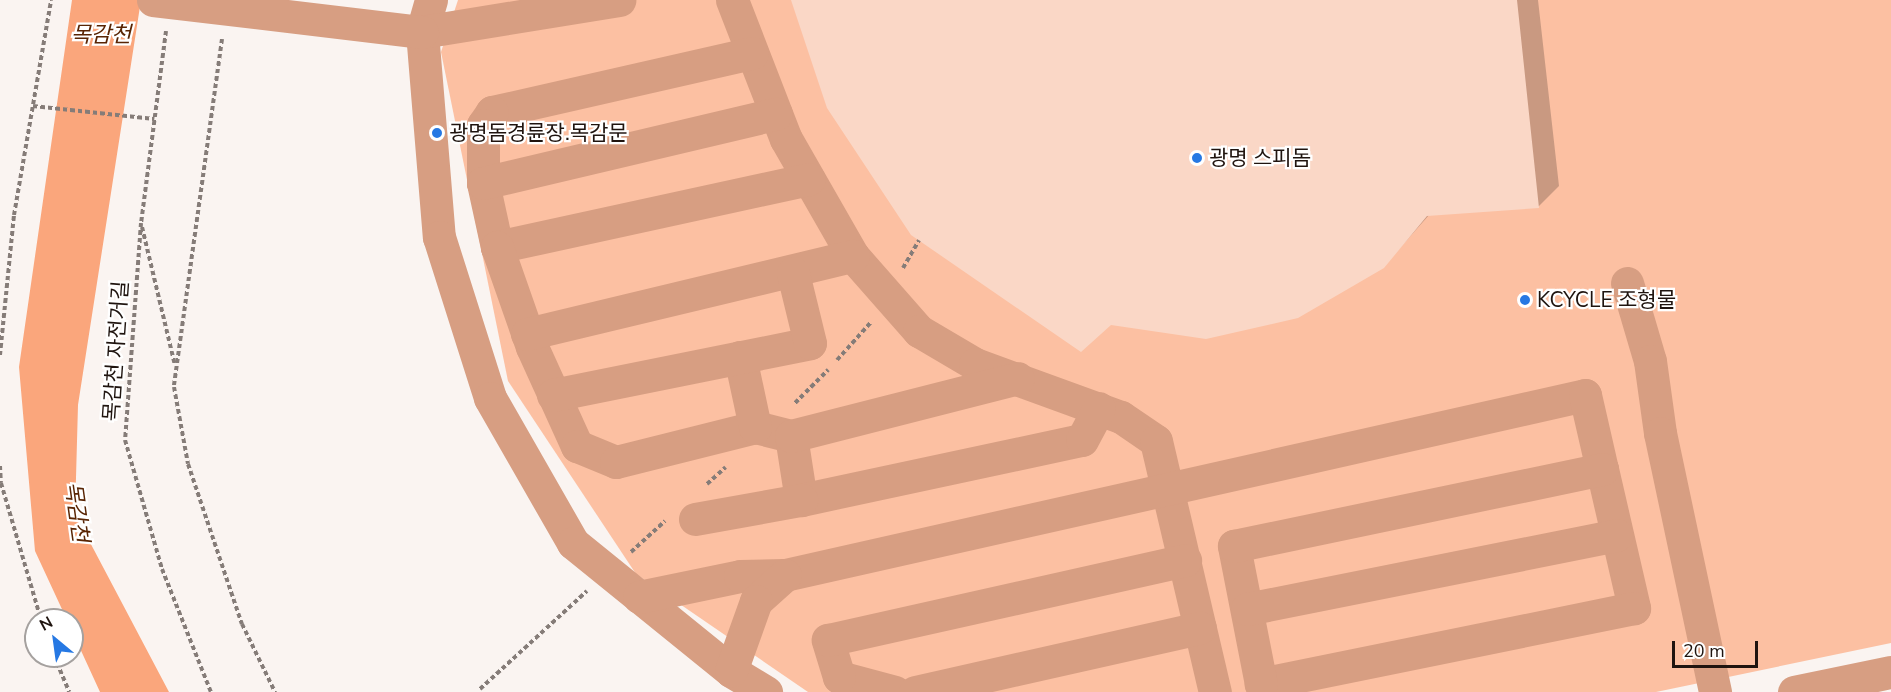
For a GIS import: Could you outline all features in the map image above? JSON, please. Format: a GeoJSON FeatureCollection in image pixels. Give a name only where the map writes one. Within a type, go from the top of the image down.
{"type":"FeatureCollection","features":[{"type":"Feature","properties":{"kind":"street"},"geometry":{"type":"LineString","coordinates":[[431,0],[422,32],[439,237],[490,398],[573,543],[731,671],[766,692]]}},
{"type":"Feature","properties":{"kind":"street"},"geometry":{"type":"LineString","coordinates":[[160,11],[422,32],[618,0]]}},
{"type":"Feature","properties":{"kind":"street"},"geometry":{"type":"LineString","coordinates":[[732,0],[776,114],[809,179],[853,256],[919,331],[975,364],[1121,417],[1156,441],[1169,488],[1215,692]]}},
{"type":"Feature","properties":{"kind":"street"},"geometry":{"type":"LineString","coordinates":[[752,52],[492,112],[483,125],[483,183],[497,248],[527,334],[577,446],[616,462],[755,427],[789,424],[1018,378]]}},
{"type":"Feature","properties":{"kind":"street"},"geometry":{"type":"LineString","coordinates":[[483,183],[776,114]]}},
{"type":"Feature","properties":{"kind":"street"},"geometry":{"type":"LineString","coordinates":[[497,248],[809,179]]}},
{"type":"Feature","properties":{"kind":"street"},"geometry":{"type":"LineString","coordinates":[[527,334],[793,273],[853,256]]}},
{"type":"Feature","properties":{"kind":"street"},"geometry":{"type":"LineString","coordinates":[[553,394],[810,343],[793,273]]}},
{"type":"Feature","properties":{"kind":"street"},"geometry":{"type":"LineString","coordinates":[[1628,283],[1650,361],[1660,433],[1715,692]]}},
{"type":"Feature","properties":{"kind":"street"},"geometry":{"type":"LineString","coordinates":[[740,357],[755,427]]}},
{"type":"Feature","properties":{"kind":"street"},"geometry":{"type":"LineString","coordinates":[[639,597],[740,576],[785,574],[1585,395],[1634,608],[1261,684],[1234,546],[1602,469]]}},
{"type":"Feature","properties":{"kind":"street"},"geometry":{"type":"LineString","coordinates":[[695,519],[801,500],[1082,440],[1099,408]]}},
{"type":"Feature","properties":{"kind":"street"},"geometry":{"type":"LineString","coordinates":[[789,424],[801,500]]}},
{"type":"Feature","properties":{"kind":"street"},"geometry":{"type":"LineString","coordinates":[[1246,609],[1617,535]]}},
{"type":"Feature","properties":{"kind":"street"},"geometry":{"type":"LineString","coordinates":[[895,692],[839,677],[828,640],[1185,560]]}},
{"type":"Feature","properties":{"kind":"street"},"geometry":{"type":"LineString","coordinates":[[731,671],[756,600],[785,574]]}},
{"type":"Feature","properties":{"kind":"street"},"geometry":{"type":"LineString","coordinates":[[915,692],[1200,628]]}},
{"type":"Feature","properties":{"kind":"street"},"geometry":{"type":"LineString","coordinates":[[1794,692],[1891,672]]}},
{"type":"Feature","properties":{"kind":"path"},"geometry":{"type":"LineString","coordinates":[[0,355],[14,215],[51,0]]}},
{"type":"Feature","properties":{"kind":"path","name":"목감천 자전거길"},"geometry":{"type":"LineString","coordinates":[[160,11],[154,119],[141,223],[124,440],[162,569],[211,692]]}},
{"type":"Feature","properties":{"kind":"path"},"geometry":{"type":"LineString","coordinates":[[222,34],[174,387],[188,464],[242,624],[275,692]]}},
{"type":"Feature","properties":{"kind":"path"},"geometry":{"type":"LineString","coordinates":[[33,106],[154,119]]}},
{"type":"Feature","properties":{"kind":"path"},"geometry":{"type":"LineString","coordinates":[[141,223],[176,369]]}},
{"type":"Feature","properties":{"kind":"path"},"geometry":{"type":"LineString","coordinates":[[902,270],[919,240]]}},
{"type":"Feature","properties":{"kind":"path"},"geometry":{"type":"LineString","coordinates":[[789,424],[874,319]]}},
{"type":"Feature","properties":{"kind":"path"},"geometry":{"type":"LineString","coordinates":[[0,466],[1,483],[37,608]]}},
{"type":"Feature","properties":{"kind":"path"},"geometry":{"type":"LineString","coordinates":[[59,668],[69,692]]}},
{"type":"Feature","properties":{"kind":"shaded area"},"geometry":{"type":"Polygon","coordinates":[[[458,0],[1891,0],[1891,643],[1656,692],[808,692],[636,574],[508,381],[441,52],[458,0]]]}},
{"type":"Feature","properties":{"kind":"water","name":"목감천"},"geometry":{"type":"Polygon","coordinates":[[[72,0],[141,0],[78,405],[75,514],[169,692],[100,692],[84,657],[84,608],[61,608],[35,551],[19,367],[72,0]]]}},
{"type":"Feature","properties":{"kind":"building","name":"광명 스피돔"},"geometry":{"type":"Polygon","coordinates":[[[791,0],[1517,0],[1539,208],[1427,216],[1384,268],[1298,318],[1206,339],[1111,325],[1081,352],[911,235],[827,108],[791,0]]]}},
{"type":"Feature","properties":{"kind":"place","name":"광명돔경륜장.목감문"},"geometry":{"type":"Point","coordinates":[437,133]}},
{"type":"Feature","properties":{"kind":"place","name":"광명 스피돔"},"geometry":{"type":"Point","coordinates":[1197,158]}},
{"type":"Feature","properties":{"kind":"place","name":"KCYCLE 조형물"},"geometry":{"type":"Point","coordinates":[1525,300]}}]}
